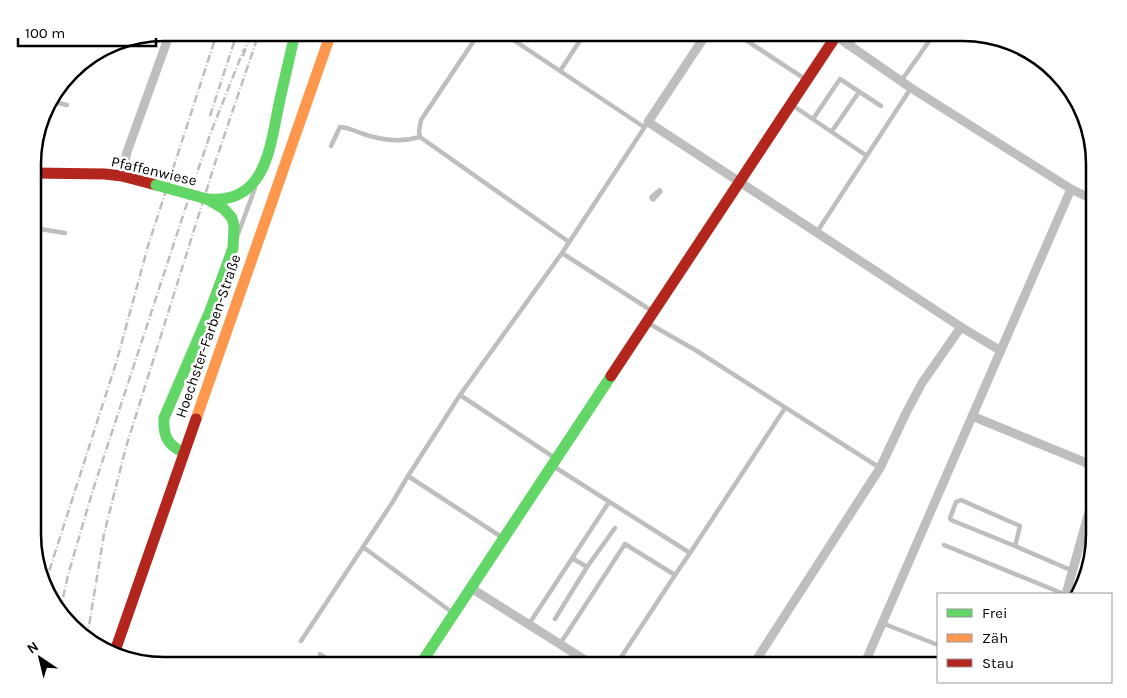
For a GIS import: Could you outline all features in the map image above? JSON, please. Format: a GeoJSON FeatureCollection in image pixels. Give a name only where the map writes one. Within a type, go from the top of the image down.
{"type":"FeatureCollection","features":[{"type":"Feature","properties":{"kind":"main road"},"geometry":{"type":"LineString","coordinates":[[426,657],[807,80],[829,41]]}},
{"type":"Feature","properties":{"kind":"main road","name":"Pfaffenwiese"},"geometry":{"type":"LineString","coordinates":[[41,172],[122,176],[221,203],[238,195],[247,190],[261,170],[271,139],[294,42]]}},
{"type":"Feature","properties":{"kind":"main road","name":"Hoechster-Farben-Straße"},"geometry":{"type":"LineString","coordinates":[[116,647],[328,42]]}},
{"type":"Feature","properties":{"kind":"main road"},"geometry":{"type":"LineString","coordinates":[[183,452],[173,448],[168,442],[164,429],[164,418],[210,311],[233,248],[233,222],[221,203]]}},
{"type":"Feature","properties":{"kind":"street"},"geometry":{"type":"LineString","coordinates":[[701,41],[646,124],[740,181],[961,327],[1001,351]]}},
{"type":"Feature","properties":{"kind":"street"},"geometry":{"type":"LineString","coordinates":[[843,41],[911,88],[1071,189],[1085,196]]}},
{"type":"Feature","properties":{"kind":"street"},"geometry":{"type":"LineString","coordinates":[[848,45],[851,41]]}},
{"type":"Feature","properties":{"kind":"street"},"geometry":{"type":"LineString","coordinates":[[122,176],[127,152],[166,42]]}},
{"type":"Feature","properties":{"kind":"street"},"geometry":{"type":"LineString","coordinates":[[868,656],[1071,189]]}},
{"type":"Feature","properties":{"kind":"street"},"geometry":{"type":"LineString","coordinates":[[759,656],[880,468],[922,383],[961,327]]}},
{"type":"Feature","properties":{"kind":"street"},"geometry":{"type":"LineString","coordinates":[[972,416],[1085,462]]}},
{"type":"Feature","properties":{"kind":"street"},"geometry":{"type":"LineString","coordinates":[[1065,593],[1085,539]]}},
{"type":"Feature","properties":{"kind":"street"},"geometry":{"type":"LineString","coordinates":[[471,588],[580,656]]}},
{"type":"Feature","properties":{"kind":"lane"},"geometry":{"type":"LineString","coordinates":[[560,71],[579,41]]}},
{"type":"Feature","properties":{"kind":"lane"},"geometry":{"type":"LineString","coordinates":[[749,41],[807,80]]}},
{"type":"Feature","properties":{"kind":"lane"},"geometry":{"type":"LineString","coordinates":[[901,81],[928,41]]}},
{"type":"Feature","properties":{"kind":"lane"},"geometry":{"type":"LineString","coordinates":[[473,42],[421,120],[418,131],[420,137],[569,242]]}},
{"type":"Feature","properties":{"kind":"lane"},"geometry":{"type":"LineString","coordinates":[[301,642],[460,395],[562,253],[646,124],[560,71],[517,42]]}},
{"type":"Feature","properties":{"kind":"lane"},"geometry":{"type":"LineString","coordinates":[[813,119],[840,79],[881,106]]}},
{"type":"Feature","properties":{"kind":"lane"},"geometry":{"type":"LineString","coordinates":[[817,232],[911,88]]}},
{"type":"Feature","properties":{"kind":"lane"},"geometry":{"type":"LineString","coordinates":[[832,131],[859,92]]}},
{"type":"Feature","properties":{"kind":"lane"},"geometry":{"type":"LineString","coordinates":[[58,103],[67,105]]}},
{"type":"Feature","properties":{"kind":"lane"},"geometry":{"type":"LineString","coordinates":[[791,104],[867,156]]}},
{"type":"Feature","properties":{"kind":"lane"},"geometry":{"type":"LineString","coordinates":[[330,146],[340,127],[356,130],[372,137],[395,141],[420,137]]}},
{"type":"Feature","properties":{"kind":"lane"},"geometry":{"type":"LineString","coordinates":[[233,248],[261,170]]}},
{"type":"Feature","properties":{"kind":"lane"},"geometry":{"type":"LineString","coordinates":[[41,229],[65,233]]}},
{"type":"Feature","properties":{"kind":"lane"},"geometry":{"type":"LineString","coordinates":[[562,253],[654,312]]}},
{"type":"Feature","properties":{"kind":"lane"},"geometry":{"type":"LineString","coordinates":[[647,322],[697,351],[880,468]]}},
{"type":"Feature","properties":{"kind":"lane"},"geometry":{"type":"LineString","coordinates":[[460,395],[609,502],[690,553]]}},
{"type":"Feature","properties":{"kind":"lane"},"geometry":{"type":"LineString","coordinates":[[622,656],[785,408]]}},
{"type":"Feature","properties":{"kind":"lane"},"geometry":{"type":"LineString","coordinates":[[408,476],[504,538]]}},
{"type":"Feature","properties":{"kind":"lane"},"geometry":{"type":"LineString","coordinates":[[1015,546],[1020,526],[961,500],[956,502],[951,520],[1073,571]]}},
{"type":"Feature","properties":{"kind":"lane"},"geometry":{"type":"LineString","coordinates":[[529,624],[609,502]]}},
{"type":"Feature","properties":{"kind":"lane"},"geometry":{"type":"LineString","coordinates":[[555,618],[587,567],[615,528]]}},
{"type":"Feature","properties":{"kind":"lane"},"geometry":{"type":"LineString","coordinates":[[560,644],[625,544],[675,575]]}},
{"type":"Feature","properties":{"kind":"lane"},"geometry":{"type":"LineString","coordinates":[[944,545],[1063,593]]}},
{"type":"Feature","properties":{"kind":"lane"},"geometry":{"type":"LineString","coordinates":[[363,547],[454,614]]}},
{"type":"Feature","properties":{"kind":"lane"},"geometry":{"type":"LineString","coordinates":[[572,558],[587,567]]}},
{"type":"Feature","properties":{"kind":"lane"},"geometry":{"type":"LineString","coordinates":[[882,623],[937,646]]}},
{"type":"Feature","properties":{"kind":"lane"},"geometry":{"type":"LineString","coordinates":[[320,654],[324,657]]}},
{"type":"Feature","properties":{"kind":"shaded area"},"geometry":{"type":"Polygon","coordinates":[[[659,188],[663,192],[654,202],[651,201],[650,195],[659,188]]]}},
{"type":"Feature","properties":{"kind":"railway"},"geometry":{"type":"LineString","coordinates":[[48,574],[117,360],[148,246],[214,42]]}},
{"type":"Feature","properties":{"kind":"railway"},"geometry":{"type":"LineString","coordinates":[[210,116],[234,42]]}},
{"type":"Feature","properties":{"kind":"railway"},"geometry":{"type":"LineString","coordinates":[[243,56],[248,42]]}},
{"type":"Feature","properties":{"kind":"railway"},"geometry":{"type":"LineString","coordinates":[[88,630],[104,534],[126,447],[216,160],[256,42]]}},
{"type":"Feature","properties":{"kind":"railway"},"geometry":{"type":"LineString","coordinates":[[62,602],[92,493],[196,176],[211,132],[244,49]]}},
{"type":"Feature","properties":{"kind":"traffic: fast"},"geometry":{"type":"LineString","coordinates":[[208,199],[227,198],[242,192],[254,182],[262,170],[272,138],[293,42]]}},
{"type":"Feature","properties":{"kind":"traffic: fast"},"geometry":{"type":"LineString","coordinates":[[156,185],[207,199]]}},
{"type":"Feature","properties":{"kind":"traffic: fast"},"geometry":{"type":"LineString","coordinates":[[183,452],[173,446],[167,439],[164,430],[164,418],[210,311],[233,248],[234,226],[232,218],[224,209],[207,199]]}},
{"type":"Feature","properties":{"kind":"traffic: fast"},"geometry":{"type":"LineString","coordinates":[[426,657],[611,376]]}},
{"type":"Feature","properties":{"kind":"traffic: slow"},"geometry":{"type":"LineString","coordinates":[[196,419],[328,42]]}},
{"type":"Feature","properties":{"kind":"traffic: jam"},"geometry":{"type":"LineString","coordinates":[[611,376],[833,41]]}},
{"type":"Feature","properties":{"kind":"traffic: jam"},"geometry":{"type":"LineString","coordinates":[[41,173],[105,174],[122,176],[156,185]]}},
{"type":"Feature","properties":{"kind":"traffic: jam"},"geometry":{"type":"LineString","coordinates":[[116,647],[196,419]]}}]}
